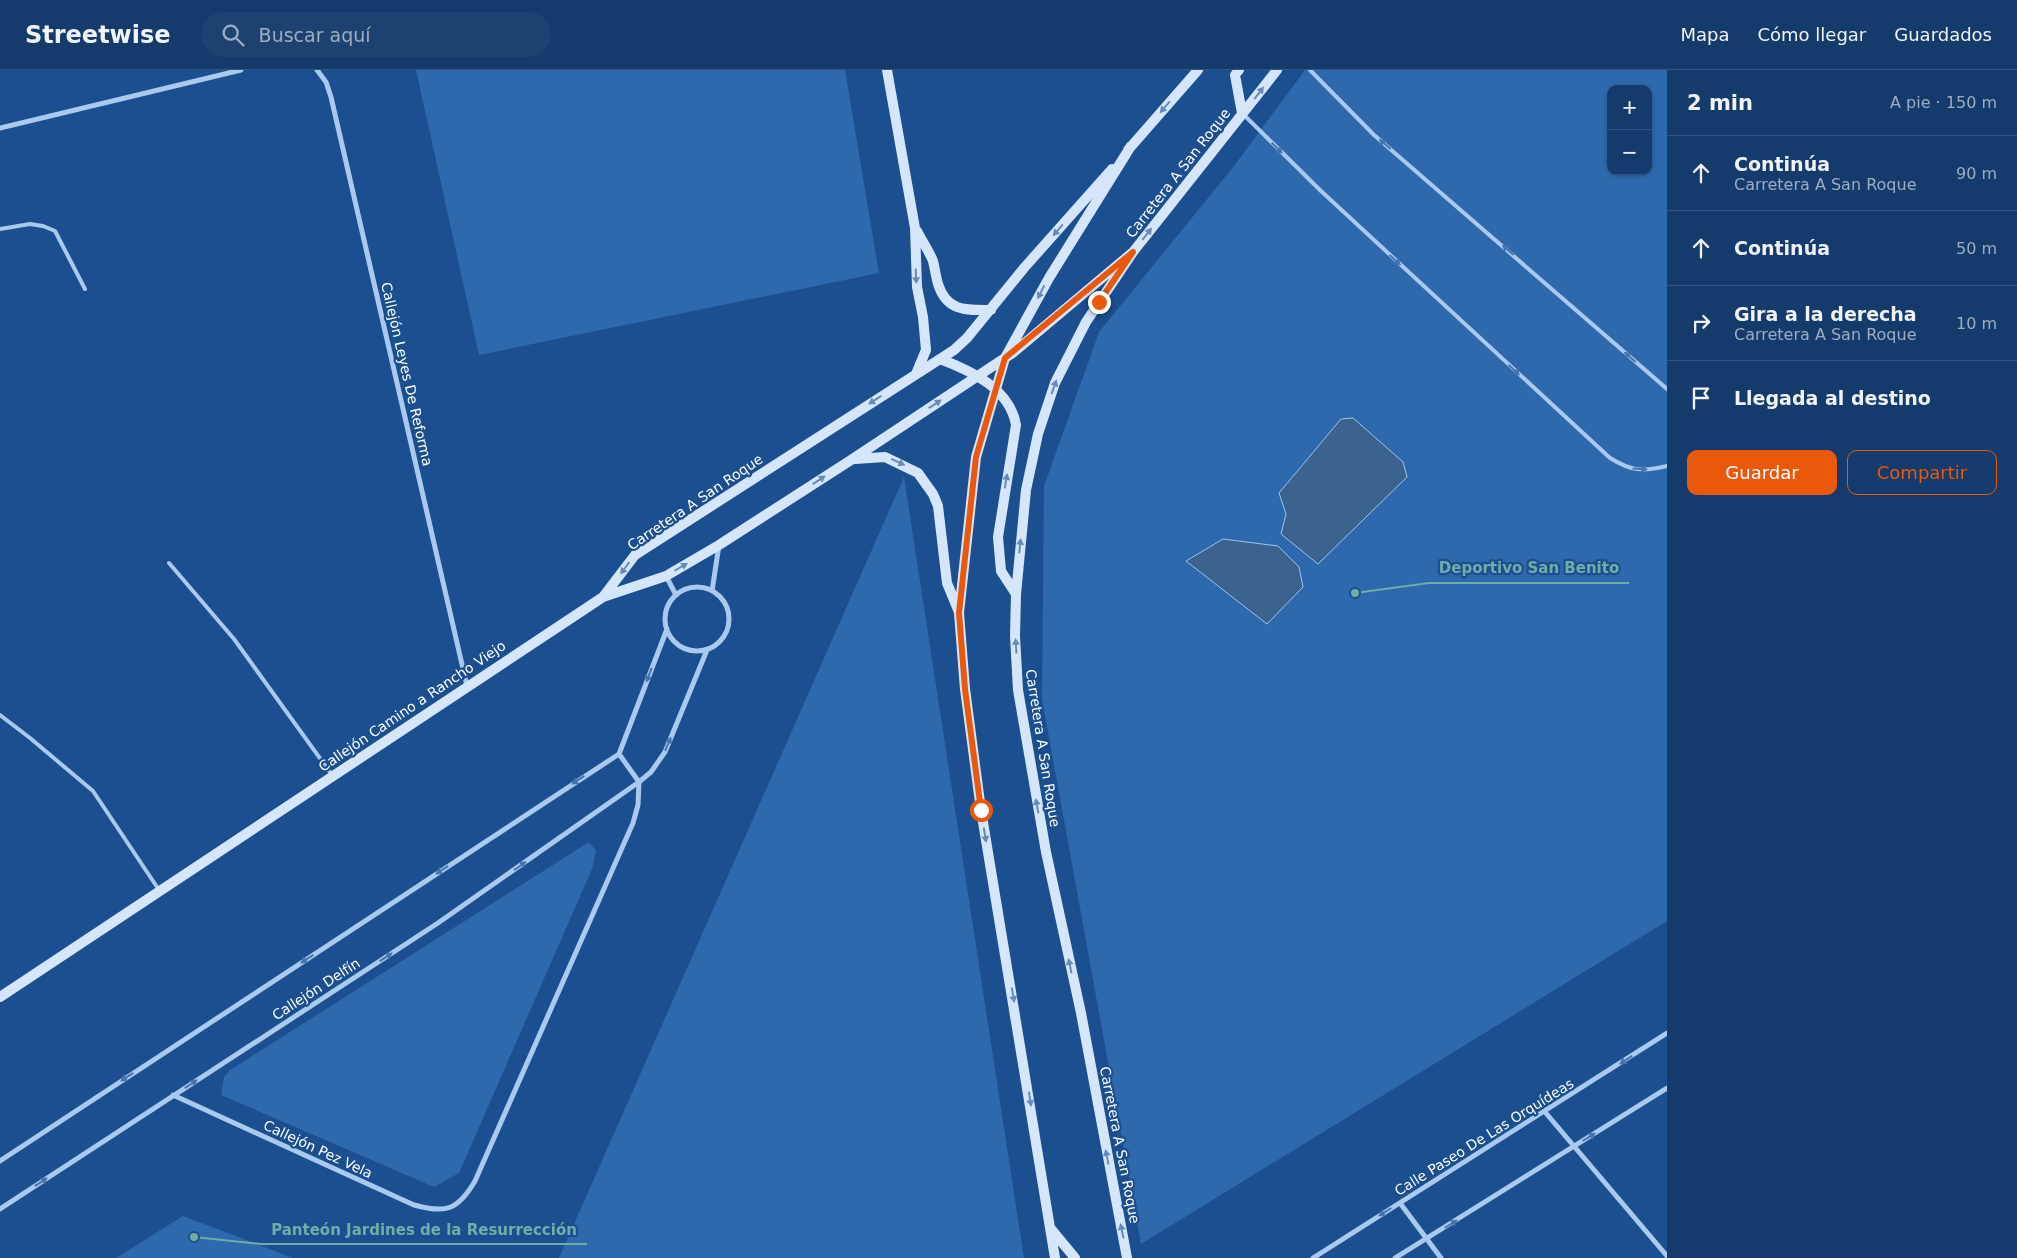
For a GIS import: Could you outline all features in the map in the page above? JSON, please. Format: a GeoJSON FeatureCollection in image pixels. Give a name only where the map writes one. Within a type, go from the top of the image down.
{"type":"FeatureCollection","features":[{"type":"Feature","properties":{"kind":"main road"},"geometry":{"type":"LineString","coordinates":[[887,70],[915,228],[917,287],[923,316],[926,350],[916,374]]}},
{"type":"Feature","properties":{"kind":"main road","name":"Carretera A San Roque"},"geometry":{"type":"LineString","coordinates":[[603,597],[635,556],[954,350],[968,338],[1024,268],[1198,70]]}},
{"type":"Feature","properties":{"kind":"main road"},"geometry":{"type":"LineString","coordinates":[[1240,70],[1235,75],[1242,114]]}},
{"type":"Feature","properties":{"kind":"main road","name":"Carretera A San Roque"},"geometry":{"type":"LineString","coordinates":[[1127,1258],[1081,1013],[1035,796],[1018,690],[1015,636],[1016,594],[1026,490],[1038,434],[1055,383],[1086,322],[1133,252],[1277,70]]}},
{"type":"Feature","properties":{"kind":"main road"},"geometry":{"type":"LineString","coordinates":[[1055,1258],[981,810],[965,689],[959,613],[976,457],[1005,358],[1049,278],[1131,146]]}},
{"type":"Feature","properties":{"kind":"main road"},"geometry":{"type":"LineString","coordinates":[[915,228],[933,261],[938,285],[945,299],[955,307],[968,310],[991,310]]}},
{"type":"Feature","properties":{"kind":"main road","name":"Callejón Camino a Rancho Viejo"},"geometry":{"type":"LineString","coordinates":[[0,997],[603,597],[666,576],[719,545],[851,460],[1005,358],[1133,252]]}},
{"type":"Feature","properties":{"kind":"main road"},"geometry":{"type":"LineString","coordinates":[[940,359],[977,376],[1008,401],[1014,412],[1016,425],[998,537],[1001,571],[1016,594]]}},
{"type":"Feature","properties":{"kind":"main road"},"geometry":{"type":"LineString","coordinates":[[851,460],[868,457],[886,457],[912,469],[930,488],[938,506],[946,583],[959,613]]}},
{"type":"Feature","properties":{"kind":"main road"},"geometry":{"type":"LineString","coordinates":[[1050,1229],[1075,1258]]}},
{"type":"Feature","properties":{"kind":"street"},"geometry":{"type":"LineString","coordinates":[[0,128],[241,70]]}},
{"type":"Feature","properties":{"kind":"street","name":"Callejón Leyes De Reforma"},"geometry":{"type":"LineString","coordinates":[[317,70],[326,82],[331,97],[467,686]]}},
{"type":"Feature","properties":{"kind":"street"},"geometry":{"type":"LineString","coordinates":[[712,591],[719,545]]}},
{"type":"Feature","properties":{"kind":"street"},"geometry":{"type":"LineString","coordinates":[[666,576],[676,595]]}},
{"type":"Feature","properties":{"kind":"street"},"geometry":{"type":"LineString","coordinates":[[0,1161],[619,754],[667,629],[667,611],[676,595],[693,588],[703,588],[712,591],[725,604],[730,622],[722,640],[716,646],[707,650],[695,651],[683,648],[673,640],[667,629]]}},
{"type":"Feature","properties":{"kind":"street","name":"Callejón Delfín"},"geometry":{"type":"LineString","coordinates":[[0,1209],[438,923],[640,782],[652,772],[665,752],[707,650]]}},
{"type":"Feature","properties":{"kind":"street"},"geometry":{"type":"LineString","coordinates":[[619,754],[640,782]]}},
{"type":"Feature","properties":{"kind":"street","name":"Callejón Pez Vela"},"geometry":{"type":"LineString","coordinates":[[173,1095],[414,1206],[442,1211],[456,1206],[467,1195],[474,1181],[629,832],[638,805],[640,782]]}},
{"type":"Feature","properties":{"kind":"street","name":"Calle Paseo De Las Orquídeas"},"geometry":{"type":"LineString","coordinates":[[1313,1258],[1667,1033]]}},
{"type":"Feature","properties":{"kind":"street"},"geometry":{"type":"LineString","coordinates":[[1395,1258],[1667,1088]]}},
{"type":"Feature","properties":{"kind":"street"},"geometry":{"type":"LineString","coordinates":[[1545,1112],[1667,1256]]}},
{"type":"Feature","properties":{"kind":"street"},"geometry":{"type":"LineString","coordinates":[[1400,1203],[1441,1258]]}},
{"type":"Feature","properties":{"kind":"lane"},"geometry":{"type":"LineString","coordinates":[[1310,70],[1374,135],[1667,389]]}},
{"type":"Feature","properties":{"kind":"lane"},"geometry":{"type":"LineString","coordinates":[[1242,114],[1321,191],[1610,458],[1626,468],[1652,470],[1667,466]]}},
{"type":"Feature","properties":{"kind":"lane"},"geometry":{"type":"LineString","coordinates":[[0,229],[30,224],[43,226],[55,231],[86,289]]}},
{"type":"Feature","properties":{"kind":"lane"},"geometry":{"type":"LineString","coordinates":[[169,563],[234,639],[333,776]]}},
{"type":"Feature","properties":{"kind":"lane"},"geometry":{"type":"LineString","coordinates":[[0,715],[94,792],[160,890]]}},
{"type":"Feature","properties":{"kind":"shaded area"},"geometry":{"type":"Polygon","coordinates":[[[416,70],[845,70],[879,273],[479,355],[416,70]]]}},
{"type":"Feature","properties":{"kind":"shaded area"},"geometry":{"type":"Polygon","coordinates":[[[1305,70],[1667,70],[1667,921],[1141,1244],[1042,699],[1044,486],[1099,332],[1234,166],[1305,70]]]}},
{"type":"Feature","properties":{"kind":"shaded area"},"geometry":{"type":"Polygon","coordinates":[[[1353,418],[1403,462],[1407,477],[1318,564],[1281,534],[1286,514],[1279,493],[1341,419],[1353,418]]]}},
{"type":"Feature","properties":{"kind":"shaded area"},"geometry":{"type":"Polygon","coordinates":[[[904,477],[1024,1258],[559,1258],[904,477]]]}},
{"type":"Feature","properties":{"kind":"shaded area"},"geometry":{"type":"Polygon","coordinates":[[[1223,539],[1278,546],[1299,567],[1303,587],[1267,624],[1186,561],[1223,539]]]}},
{"type":"Feature","properties":{"kind":"shaded area"},"geometry":{"type":"Polygon","coordinates":[[[589,842],[596,851],[592,869],[459,1173],[434,1187],[221,1095],[224,1077],[230,1070],[589,842]]]}},
{"type":"Feature","properties":{"kind":"shaded area"},"geometry":{"type":"Polygon","coordinates":[[[183,1216],[293,1258],[116,1258],[183,1216]]]}},
{"type":"Feature","properties":{"kind":"place","name":"Deportivo San Benito"},"geometry":{"type":"Point","coordinates":[1355,593]}},
{"type":"Feature","properties":{"kind":"place","name":"Panteón Jardines de la Resurrección"},"geometry":{"type":"Point","coordinates":[194,1237]}},
{"type":"Feature","properties":{"kind":"route"},"geometry":{"type":"LineString","coordinates":[[981,810],[965,689],[959,613],[976,457],[1005,358],[1133,252],[1099,302]]}}]}
